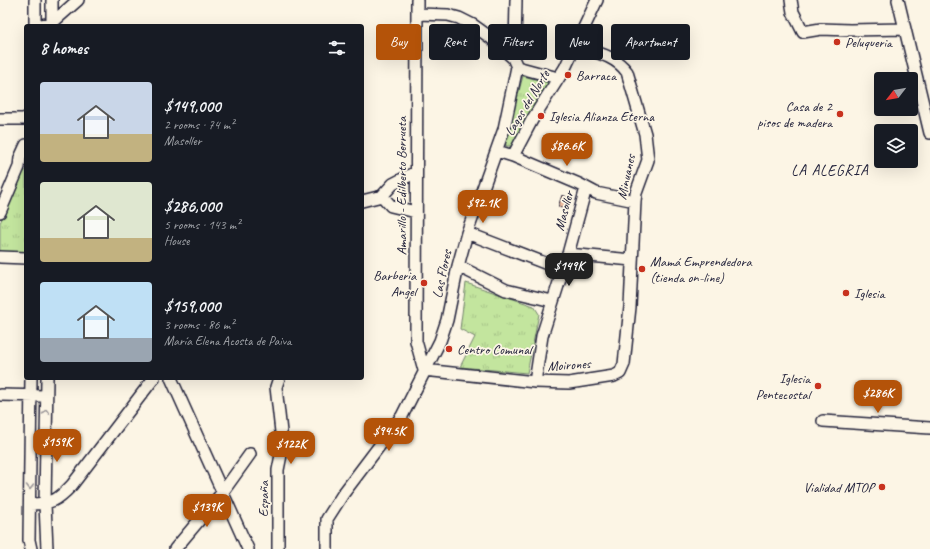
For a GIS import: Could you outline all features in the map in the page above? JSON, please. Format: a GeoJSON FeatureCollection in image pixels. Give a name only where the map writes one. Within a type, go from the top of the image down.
{"type":"FeatureCollection","features":[{"type":"Feature","properties":{"kind":"street"},"geometry":{"type":"LineString","coordinates":[[35,0],[36,24]]}},
{"type":"Feature","properties":{"kind":"street"},"geometry":{"type":"LineString","coordinates":[[52,0],[52,24]]}},
{"type":"Feature","properties":{"kind":"street"},"geometry":{"type":"LineString","coordinates":[[52,24],[78,0]]}},
{"type":"Feature","properties":{"kind":"street","name":"Amarillo - Edilberto Berrueta"},"geometry":{"type":"LineString","coordinates":[[417,0],[416,341],[424,370]]}},
{"type":"Feature","properties":{"kind":"street","name":"Las Flores"},"geometry":{"type":"LineString","coordinates":[[327,549],[327,519],[343,494],[402,416],[440,341],[447,320],[458,266],[467,233],[504,129],[515,63],[516,0]]}},
{"type":"Feature","properties":{"kind":"street","name":"Lagos del Norte"},"geometry":{"type":"LineString","coordinates":[[586,24],[597,0]]}},
{"type":"Feature","properties":{"kind":"street"},"geometry":{"type":"LineString","coordinates":[[791,0],[793,12],[803,32],[821,29],[905,29]]}},
{"type":"Feature","properties":{"kind":"street"},"geometry":{"type":"LineString","coordinates":[[898,0],[930,133]]}},
{"type":"Feature","properties":{"kind":"street"},"geometry":{"type":"LineString","coordinates":[[418,14],[448,15],[459,18],[473,25],[491,38],[515,63],[558,78]]}},
{"type":"Feature","properties":{"kind":"street","name":"Minuanes"},"geometry":{"type":"LineString","coordinates":[[603,55],[610,57],[622,65],[627,72],[645,134],[648,160],[636,193],[630,307],[624,364],[620,373]]}},
{"type":"Feature","properties":{"kind":"street","name":"Lagos del Norte"},"geometry":{"type":"LineString","coordinates":[[513,156],[532,120],[569,60]]}},
{"type":"Feature","properties":{"kind":"street"},"geometry":{"type":"LineString","coordinates":[[0,120],[24,119]]}},
{"type":"Feature","properties":{"kind":"street"},"geometry":{"type":"LineString","coordinates":[[0,212],[23,165],[20,158],[24,149]]}},
{"type":"Feature","properties":{"kind":"street"},"geometry":{"type":"LineString","coordinates":[[497,151],[513,156],[596,193],[635,201]]}},
{"type":"Feature","properties":{"kind":"street"},"geometry":{"type":"LineString","coordinates":[[364,200],[382,196],[393,184],[416,172]]}},
{"type":"Feature","properties":{"kind":"street","name":"Masoller"},"geometry":{"type":"LineString","coordinates":[[535,382],[542,336],[568,254],[586,188]]}},
{"type":"Feature","properties":{"kind":"street"},"geometry":{"type":"LineString","coordinates":[[382,196],[391,206],[416,212]]}},
{"type":"Feature","properties":{"kind":"street"},"geometry":{"type":"LineString","coordinates":[[467,233],[563,270]]}},
{"type":"Feature","properties":{"kind":"street"},"geometry":{"type":"LineString","coordinates":[[568,254],[632,260]]}},
{"type":"Feature","properties":{"kind":"street"},"geometry":{"type":"LineString","coordinates":[[0,257],[24,258]]}},
{"type":"Feature","properties":{"kind":"street"},"geometry":{"type":"LineString","coordinates":[[458,266],[506,290],[552,301]]}},
{"type":"Feature","properties":{"kind":"street","name":"Moirones"},"geometry":{"type":"LineString","coordinates":[[424,370],[535,382],[569,383],[614,376],[620,373]]}},
{"type":"Feature","properties":{"kind":"street"},"geometry":{"type":"LineString","coordinates":[[28,546],[30,504],[31,380]]}},
{"type":"Feature","properties":{"kind":"street"},"geometry":{"type":"LineString","coordinates":[[47,380],[45,504],[47,549]]}},
{"type":"Feature","properties":{"kind":"street"},"geometry":{"type":"LineString","coordinates":[[30,504],[45,504],[61,497],[72,485],[152,380]]}},
{"type":"Feature","properties":{"kind":"street"},"geometry":{"type":"LineString","coordinates":[[172,380],[248,549]]}},
{"type":"Feature","properties":{"kind":"street","name":"España"},"geometry":{"type":"LineString","coordinates":[[278,380],[276,387],[281,432],[281,455],[278,470],[278,549]]}},
{"type":"Feature","properties":{"kind":"street"},"geometry":{"type":"LineString","coordinates":[[3,396],[46,396]]}},
{"type":"Feature","properties":{"kind":"street"},"geometry":{"type":"LineString","coordinates":[[823,421],[930,428]]}},
{"type":"Feature","properties":{"kind":"street"},"geometry":{"type":"LineString","coordinates":[[175,549],[222,493],[250,454]]}},
{"type":"Feature","properties":{"kind":"green space"},"geometry":{"type":"Polygon","coordinates":[[[523,76],[549,83],[514,146],[506,146],[505,142],[523,76]]]}},
{"type":"Feature","properties":{"kind":"green space"},"geometry":{"type":"Polygon","coordinates":[[[24,171],[24,253],[0,252],[0,223],[21,173],[24,171]]]}},
{"type":"Feature","properties":{"kind":"green space"},"geometry":{"type":"Polygon","coordinates":[[[466,283],[534,306],[539,314],[527,373],[460,367],[475,337],[460,329],[466,283]]]}},
{"type":"Feature","properties":{"kind":"building"},"geometry":{"type":"Polygon","coordinates":[[[562,195],[570,198],[566,209],[558,207],[562,195]]]}},
{"type":"Feature","properties":{"kind":"place","name":"Peluqueria"},"geometry":{"type":"Point","coordinates":[837,42]}},
{"type":"Feature","properties":{"kind":"place","name":"Barraca"},"geometry":{"type":"Point","coordinates":[568,75]}},
{"type":"Feature","properties":{"kind":"place","name":"Casa de 2 pisos de madera"},"geometry":{"type":"Point","coordinates":[840,114]}},
{"type":"Feature","properties":{"kind":"place","name":"Iglesia Alianza Eterna"},"geometry":{"type":"Point","coordinates":[541,116]}},
{"type":"Feature","properties":{"kind":"place","name":"Mamá Emprendedora (tienda on-line)"},"geometry":{"type":"Point","coordinates":[642,269]}},
{"type":"Feature","properties":{"kind":"place","name":"Barberia Angel"},"geometry":{"type":"Point","coordinates":[424,283]}},
{"type":"Feature","properties":{"kind":"place","name":"Iglesia"},"geometry":{"type":"Point","coordinates":[846,293]}},
{"type":"Feature","properties":{"kind":"place","name":"Centro Comunal"},"geometry":{"type":"Point","coordinates":[449,349]}},
{"type":"Feature","properties":{"kind":"place","name":"Iglesia Pentecostal"},"geometry":{"type":"Point","coordinates":[818,386]}},
{"type":"Feature","properties":{"kind":"place","name":"Vialidad MTOP"},"geometry":{"type":"Point","coordinates":[882,487]}},
{"type":"Feature","properties":{"kind":"district","name":"LA ALEGRIA"},"geometry":{"type":"Point","coordinates":[830,170]}}]}
